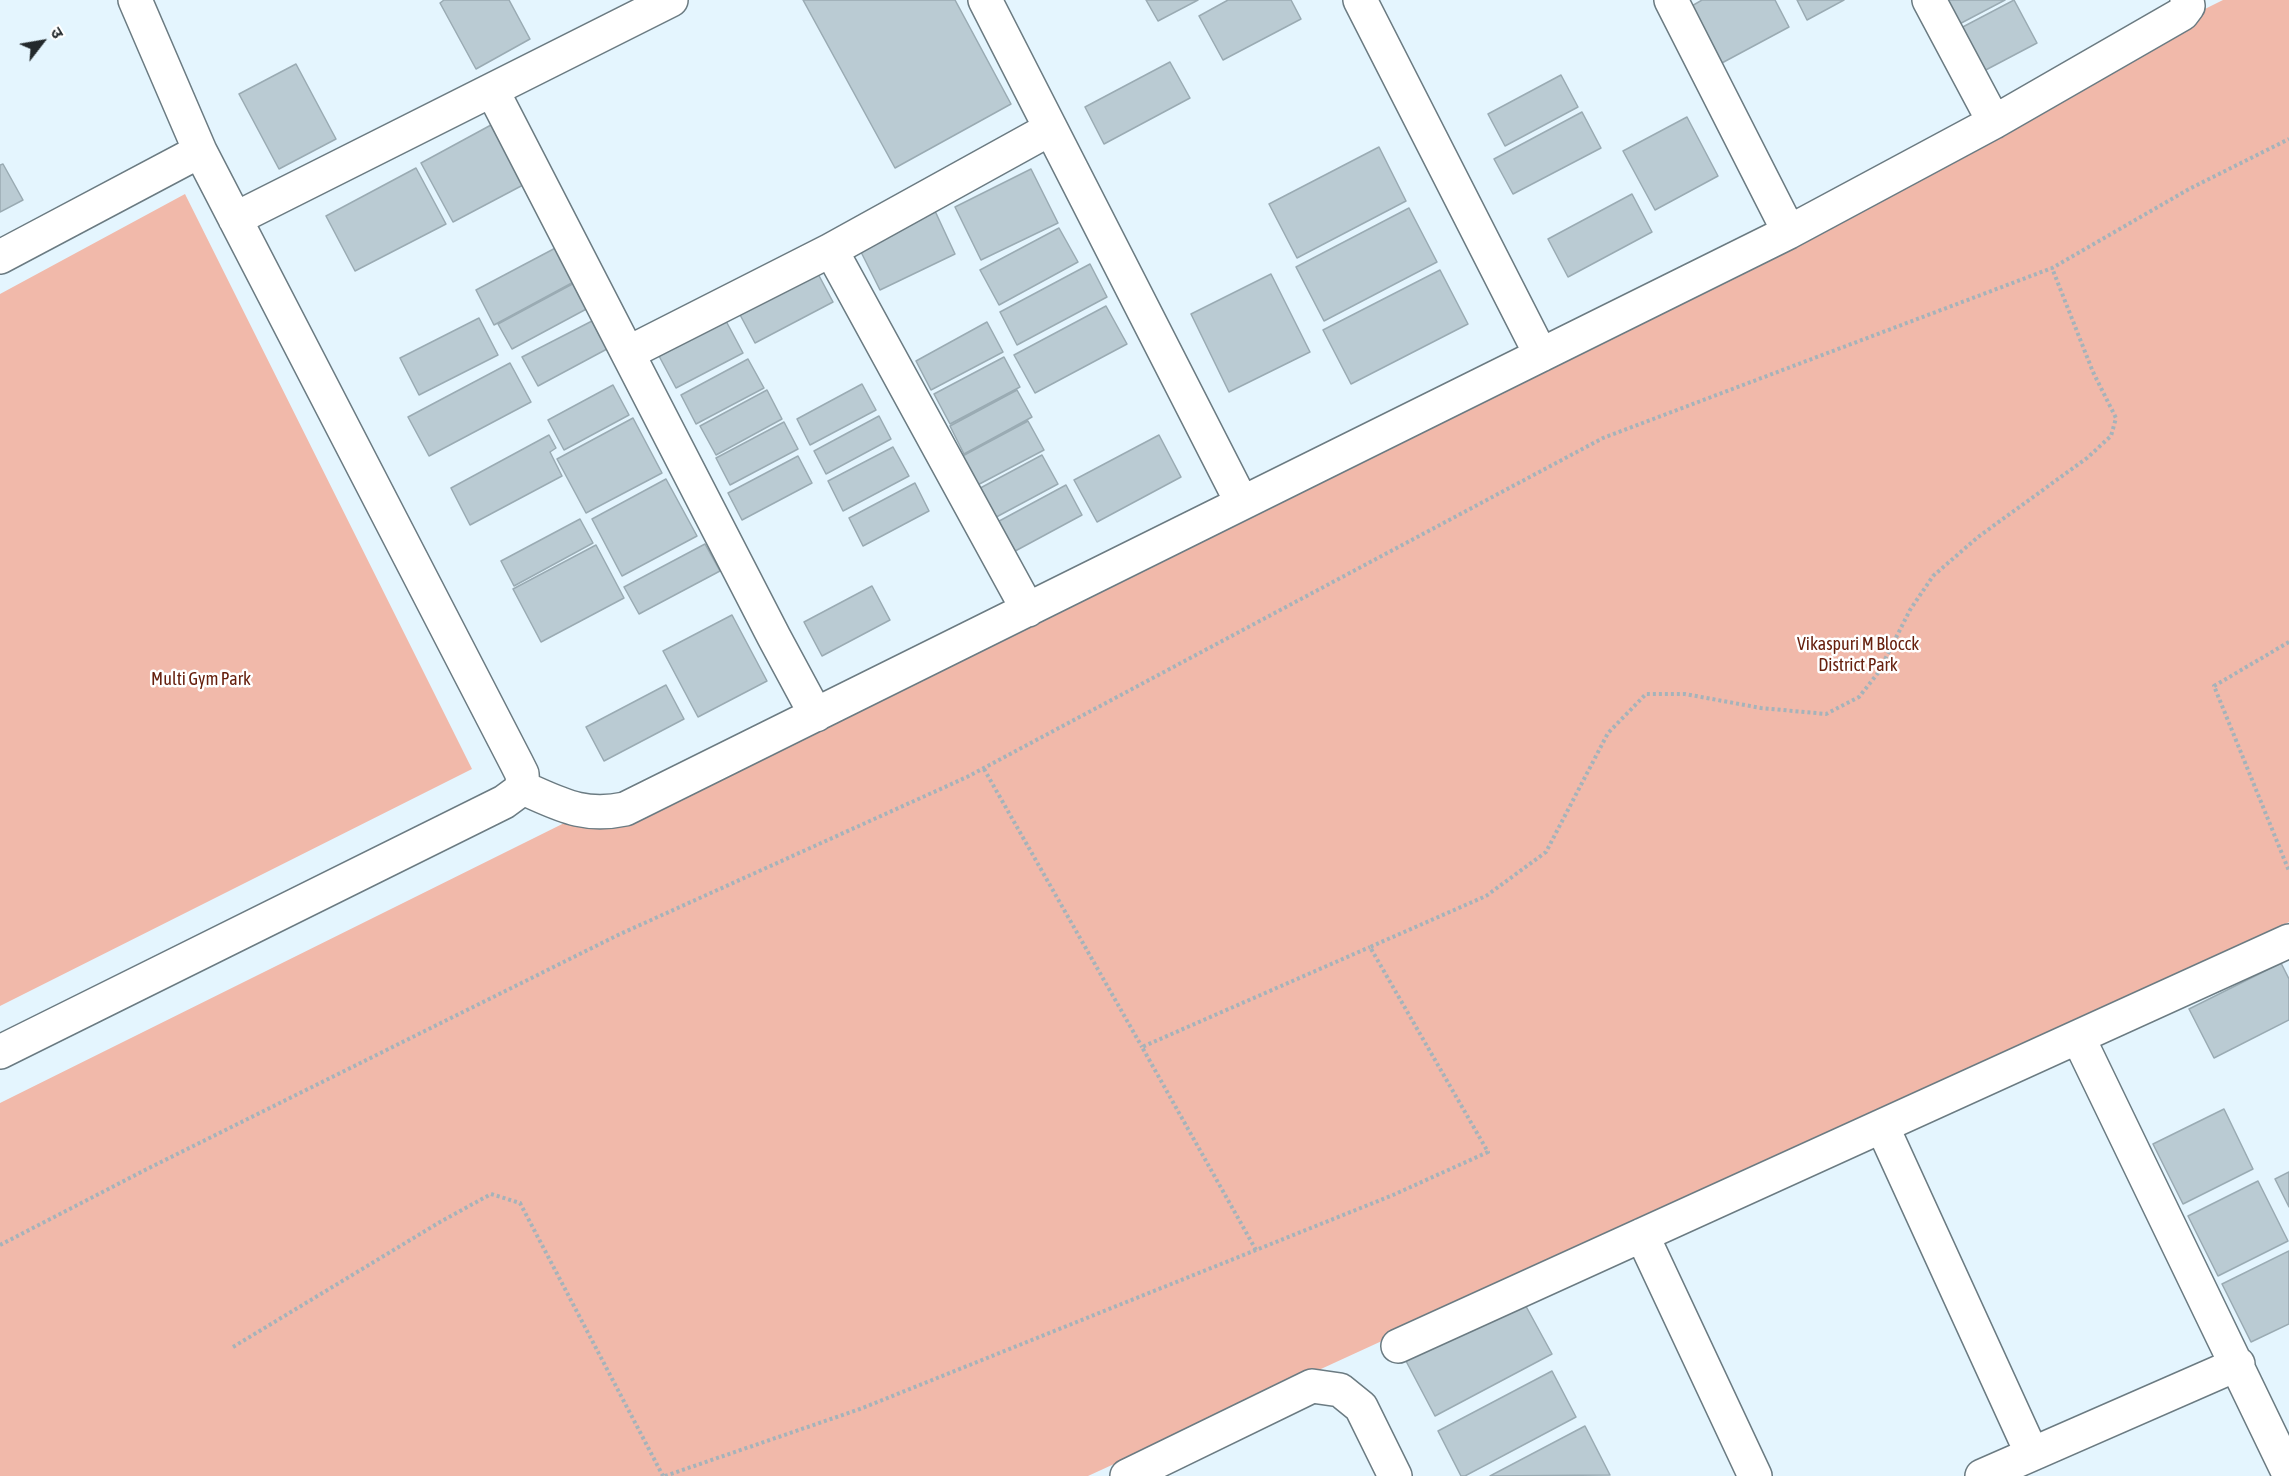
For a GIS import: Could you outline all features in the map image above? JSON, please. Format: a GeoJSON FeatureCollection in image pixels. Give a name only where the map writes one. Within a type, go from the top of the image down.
{"type":"FeatureCollection","features":[{"type":"Feature","properties":{"kind":"street"},"geometry":{"type":"LineString","coordinates":[[135,0],[200,151],[516,762],[522,774],[523,788]]}},
{"type":"Feature","properties":{"kind":"street"},"geometry":{"type":"LineString","coordinates":[[235,219],[671,0]]}},
{"type":"Feature","properties":{"kind":"street"},"geometry":{"type":"LineString","coordinates":[[985,0],[1242,503]]}},
{"type":"Feature","properties":{"kind":"street"},"geometry":{"type":"LineString","coordinates":[[1360,0],[1541,355]]}},
{"type":"Feature","properties":{"kind":"street"},"geometry":{"type":"LineString","coordinates":[[1671,0],[1789,232]]}},
{"type":"Feature","properties":{"kind":"street"},"geometry":{"type":"LineString","coordinates":[[1929,0],[1994,122]]}},
{"type":"Feature","properties":{"kind":"street"},"geometry":{"type":"LineString","coordinates":[[523,788],[576,810],[601,814],[625,810],[1789,232],[1994,122],[2182,14],[2188,6],[2187,0]]}},
{"type":"Feature","properties":{"kind":"street"},"geometry":{"type":"LineString","coordinates":[[492,90],[816,715]]}},
{"type":"Feature","properties":{"kind":"street"},"geometry":{"type":"LineString","coordinates":[[628,353],[831,250],[1050,129]]}},
{"type":"Feature","properties":{"kind":"street"},"geometry":{"type":"LineString","coordinates":[[0,257],[200,151]]}},
{"type":"Feature","properties":{"kind":"street"},"geometry":{"type":"LineString","coordinates":[[831,250],[1028,610]]}},
{"type":"Feature","properties":{"kind":"street"},"geometry":{"type":"LineString","coordinates":[[0,1052],[504,802],[523,788]]}},
{"type":"Feature","properties":{"kind":"street"},"geometry":{"type":"LineString","coordinates":[[1398,1346],[2289,941]]}},
{"type":"Feature","properties":{"kind":"street"},"geometry":{"type":"LineString","coordinates":[[2078,1037],[2238,1364],[2289,1474]]}},
{"type":"Feature","properties":{"kind":"street"},"geometry":{"type":"LineString","coordinates":[[1882,1126],[2032,1454]]}},
{"type":"Feature","properties":{"kind":"street"},"geometry":{"type":"LineString","coordinates":[[1642,1235],[1755,1476]]}},
{"type":"Feature","properties":{"kind":"street"},"geometry":{"type":"LineString","coordinates":[[1982,1476],[2238,1364]]}},
{"type":"Feature","properties":{"kind":"street"},"geometry":{"type":"LineString","coordinates":[[1127,1476],[1312,1386],[1341,1390],[1361,1407],[1395,1476]]}},
{"type":"Feature","properties":{"kind":"path"},"geometry":{"type":"LineString","coordinates":[[0,1245],[159,1162],[618,935],[984,769],[1603,438],[2052,268],[2188,189],[2289,139]]}},
{"type":"Feature","properties":{"kind":"path"},"geometry":{"type":"LineString","coordinates":[[1142,1047],[1486,897],[1546,852],[1608,733],[1646,694],[1685,694],[1761,708],[1826,714],[1859,697],[1878,674],[1910,610],[1933,576],[1978,537],[2087,458],[2111,436],[2115,418],[2093,372],[2052,268]]}},
{"type":"Feature","properties":{"kind":"path"},"geometry":{"type":"LineString","coordinates":[[2289,642],[2214,686],[2289,872]]}},
{"type":"Feature","properties":{"kind":"path"},"geometry":{"type":"LineString","coordinates":[[984,769],[1256,1250]]}},
{"type":"Feature","properties":{"kind":"path"},"geometry":{"type":"LineString","coordinates":[[233,1347],[440,1222],[491,1194],[520,1203],[664,1476],[861,1409],[1392,1195],[1488,1152],[1370,947]]}},
{"type":"Feature","properties":{"kind":"green space","name":"Vikaspuri M Blocck District Park"},"geometry":{"type":"Polygon","coordinates":[[[2223,0],[2289,0],[2289,922],[2257,939],[1088,1476],[0,1476],[0,1103],[2223,0]]]}},
{"type":"Feature","properties":{"kind":"green space","name":"Multi Gym Park"},"geometry":{"type":"Polygon","coordinates":[[[185,194],[472,769],[0,1006],[0,294],[185,194]]]}},
{"type":"Feature","properties":{"kind":"building"},"geometry":{"type":"Polygon","coordinates":[[[444,0],[509,0],[530,39],[476,69],[440,3],[444,0]]]}},
{"type":"Feature","properties":{"kind":"building"},"geometry":{"type":"Polygon","coordinates":[[[803,0],[955,0],[1011,104],[895,168],[803,0]]]}},
{"type":"Feature","properties":{"kind":"building"},"geometry":{"type":"Polygon","coordinates":[[[1146,0],[1198,0],[1158,21],[1146,0]]]}},
{"type":"Feature","properties":{"kind":"building"},"geometry":{"type":"Polygon","coordinates":[[[1228,0],[1291,0],[1301,19],[1223,60],[1199,16],[1228,0]]]}},
{"type":"Feature","properties":{"kind":"building"},"geometry":{"type":"Polygon","coordinates":[[[1702,0],[1775,0],[1789,27],[1720,64],[1690,7],[1702,0]]]}},
{"type":"Feature","properties":{"kind":"building"},"geometry":{"type":"Polygon","coordinates":[[[1797,0],[1844,0],[1807,20],[1797,0]]]}},
{"type":"Feature","properties":{"kind":"building"},"geometry":{"type":"Polygon","coordinates":[[[1939,0],[2005,0],[1948,30],[1939,0]]]}},
{"type":"Feature","properties":{"kind":"building"},"geometry":{"type":"Polygon","coordinates":[[[2014,0],[2037,43],[1980,73],[1957,30],[2014,0]]]}},
{"type":"Feature","properties":{"kind":"building"},"geometry":{"type":"Polygon","coordinates":[[[1170,62],[1190,98],[1104,144],[1085,107],[1170,62]]]}},
{"type":"Feature","properties":{"kind":"building"},"geometry":{"type":"Polygon","coordinates":[[[296,64],[336,139],[279,169],[239,94],[296,64]]]}},
{"type":"Feature","properties":{"kind":"building"},"geometry":{"type":"Polygon","coordinates":[[[1561,75],[1578,107],[1505,146],[1488,114],[1561,75]]]}},
{"type":"Feature","properties":{"kind":"building"},"geometry":{"type":"Polygon","coordinates":[[[1582,112],[1601,148],[1513,194],[1494,159],[1582,112]]]}},
{"type":"Feature","properties":{"kind":"building"},"geometry":{"type":"Polygon","coordinates":[[[1687,117],[1718,176],[1655,210],[1623,151],[1687,117]]]}},
{"type":"Feature","properties":{"kind":"building"},"geometry":{"type":"Polygon","coordinates":[[[491,125],[523,185],[453,222],[421,163],[491,125]]]}},
{"type":"Feature","properties":{"kind":"building"},"geometry":{"type":"Polygon","coordinates":[[[1379,147],[1406,201],[1297,258],[1269,204],[1379,147]]]}},
{"type":"Feature","properties":{"kind":"building"},"geometry":{"type":"Polygon","coordinates":[[[3,164],[23,200],[0,212],[0,165],[3,164]]]}},
{"type":"Feature","properties":{"kind":"building"},"geometry":{"type":"Polygon","coordinates":[[[416,168],[446,224],[355,271],[326,216],[416,168]]]}},
{"type":"Feature","properties":{"kind":"building"},"geometry":{"type":"Polygon","coordinates":[[[1031,169],[1058,223],[981,260],[955,207],[1031,169]]]}},
{"type":"Feature","properties":{"kind":"building"},"geometry":{"type":"Polygon","coordinates":[[[1632,194],[1652,232],[1568,277],[1548,239],[1632,194]]]}},
{"type":"Feature","properties":{"kind":"building"},"geometry":{"type":"Polygon","coordinates":[[[1409,208],[1437,262],[1324,321],[1296,267],[1409,208]]]}},
{"type":"Feature","properties":{"kind":"building"},"geometry":{"type":"Polygon","coordinates":[[[935,211],[955,254],[880,290],[859,248],[935,211]]]}},
{"type":"Feature","properties":{"kind":"building"},"geometry":{"type":"Polygon","coordinates":[[[1059,228],[1078,262],[999,305],[980,270],[1059,228]]]}},
{"type":"Feature","properties":{"kind":"building"},"geometry":{"type":"Polygon","coordinates":[[[563,244],[581,278],[494,325],[476,290],[563,244]]]}},
{"type":"Feature","properties":{"kind":"building"},"geometry":{"type":"Polygon","coordinates":[[[1090,264],[1107,297],[1017,345],[1000,312],[1090,264]]]}},
{"type":"Feature","properties":{"kind":"building"},"geometry":{"type":"Polygon","coordinates":[[[816,270],[833,302],[755,343],[738,311],[816,270]]]}},
{"type":"Feature","properties":{"kind":"building"},"geometry":{"type":"Polygon","coordinates":[[[1440,270],[1468,324],[1351,384],[1323,330],[1440,270]]]}},
{"type":"Feature","properties":{"kind":"building"},"geometry":{"type":"Polygon","coordinates":[[[1271,274],[1310,352],[1229,392],[1191,314],[1271,274]]]}},
{"type":"Feature","properties":{"kind":"building"},"geometry":{"type":"Polygon","coordinates":[[[578,281],[592,306],[512,349],[498,324],[578,281]]]}},
{"type":"Feature","properties":{"kind":"building"},"geometry":{"type":"Polygon","coordinates":[[[1106,306],[1127,344],[1035,393],[1014,355],[1106,306]]]}},
{"type":"Feature","properties":{"kind":"building"},"geometry":{"type":"Polygon","coordinates":[[[479,318],[498,355],[419,395],[400,358],[479,318]]]}},
{"type":"Feature","properties":{"kind":"building"},"geometry":{"type":"Polygon","coordinates":[[[592,321],[607,349],[538,386],[522,357],[592,321]]]}},
{"type":"Feature","properties":{"kind":"building"},"geometry":{"type":"Polygon","coordinates":[[[726,321],[743,353],[676,388],[659,356],[726,321]]]}},
{"type":"Feature","properties":{"kind":"building"},"geometry":{"type":"Polygon","coordinates":[[[987,322],[1003,352],[931,390],[916,361],[987,322]]]}},
{"type":"Feature","properties":{"kind":"building"},"geometry":{"type":"Polygon","coordinates":[[[1004,357],[1020,387],[950,424],[934,394],[1004,357]]]}},
{"type":"Feature","properties":{"kind":"building"},"geometry":{"type":"Polygon","coordinates":[[[748,359],[764,388],[696,424],[681,395],[748,359]]]}},
{"type":"Feature","properties":{"kind":"building"},"geometry":{"type":"Polygon","coordinates":[[[510,363],[531,402],[429,456],[408,417],[510,363]]]}},
{"type":"Feature","properties":{"kind":"building"},"geometry":{"type":"Polygon","coordinates":[[[862,384],[876,410],[810,445],[797,419],[862,384]]]}},
{"type":"Feature","properties":{"kind":"building"},"geometry":{"type":"Polygon","coordinates":[[[613,385],[629,415],[564,450],[548,420],[613,385]]]}},
{"type":"Feature","properties":{"kind":"building"},"geometry":{"type":"Polygon","coordinates":[[[767,390],[782,419],[716,455],[700,426],[767,390]]]}},
{"type":"Feature","properties":{"kind":"building"},"geometry":{"type":"Polygon","coordinates":[[[1017,390],[1032,417],[964,454],[950,426],[1017,390]]]}},
{"type":"Feature","properties":{"kind":"building"},"geometry":{"type":"Polygon","coordinates":[[[879,416],[891,439],[826,474],[814,451],[879,416]]]}},
{"type":"Feature","properties":{"kind":"building"},"geometry":{"type":"Polygon","coordinates":[[[633,418],[662,473],[586,513],[557,459],[633,418]]]}},
{"type":"Feature","properties":{"kind":"building"},"geometry":{"type":"Polygon","coordinates":[[[1028,421],[1044,450],[970,489],[955,460],[1028,421]]]}},
{"type":"Feature","properties":{"kind":"building"},"geometry":{"type":"Polygon","coordinates":[[[784,422],[798,449],[730,485],[716,458],[784,422]]]}},
{"type":"Feature","properties":{"kind":"building"},"geometry":{"type":"Polygon","coordinates":[[[549,435],[556,448],[550,452],[562,476],[470,525],[451,488],[549,435]]]}},
{"type":"Feature","properties":{"kind":"building"},"geometry":{"type":"Polygon","coordinates":[[[1159,435],[1181,477],[1097,522],[1074,480],[1159,435]]]}},
{"type":"Feature","properties":{"kind":"building"},"geometry":{"type":"Polygon","coordinates":[[[893,447],[909,476],[843,511],[828,481],[893,447]]]}},
{"type":"Feature","properties":{"kind":"building"},"geometry":{"type":"Polygon","coordinates":[[[1042,455],[1058,484],[987,522],[971,493],[1042,455]]]}},
{"type":"Feature","properties":{"kind":"building"},"geometry":{"type":"Polygon","coordinates":[[[798,456],[812,483],[742,520],[728,493],[798,456]]]}},
{"type":"Feature","properties":{"kind":"building"},"geometry":{"type":"Polygon","coordinates":[[[666,479],[697,536],[622,576],[592,519],[666,479]]]}},
{"type":"Feature","properties":{"kind":"building"},"geometry":{"type":"Polygon","coordinates":[[[915,483],[929,511],[863,546],[849,518],[915,483]]]}},
{"type":"Feature","properties":{"kind":"building"},"geometry":{"type":"Polygon","coordinates":[[[1066,485],[1082,515],[1006,556],[990,526],[1066,485]]]}},
{"type":"Feature","properties":{"kind":"building"},"geometry":{"type":"Polygon","coordinates":[[[580,519],[593,543],[514,586],[501,561],[580,519]]]}},
{"type":"Feature","properties":{"kind":"building"},"geometry":{"type":"Polygon","coordinates":[[[705,544],[720,571],[639,614],[624,587],[705,544]]]}},
{"type":"Feature","properties":{"kind":"building"},"geometry":{"type":"Polygon","coordinates":[[[596,545],[624,598],[541,642],[513,589],[596,545]]]}},
{"type":"Feature","properties":{"kind":"building"},"geometry":{"type":"Polygon","coordinates":[[[872,586],[890,620],[822,656],[804,622],[872,586]]]}},
{"type":"Feature","properties":{"kind":"building"},"geometry":{"type":"Polygon","coordinates":[[[732,615],[767,681],[698,717],[663,651],[732,615]]]}},
{"type":"Feature","properties":{"kind":"building"},"geometry":{"type":"Polygon","coordinates":[[[666,685],[684,719],[604,761],[586,727],[666,685]]]}},
{"type":"Feature","properties":{"kind":"building"},"geometry":{"type":"Polygon","coordinates":[[[2281,963],[2289,979],[2289,1020],[2214,1058],[2189,1009],[2281,963]]]}},
{"type":"Feature","properties":{"kind":"building"},"geometry":{"type":"Polygon","coordinates":[[[2224,1109],[2253,1169],[2183,1204],[2153,1144],[2224,1109]]]}},
{"type":"Feature","properties":{"kind":"building"},"geometry":{"type":"Polygon","coordinates":[[[2289,1172],[2289,1207],[2275,1179],[2289,1172]]]}},
{"type":"Feature","properties":{"kind":"building"},"geometry":{"type":"Polygon","coordinates":[[[2258,1181],[2288,1241],[2218,1276],[2188,1216],[2258,1181]]]}},
{"type":"Feature","properties":{"kind":"building"},"geometry":{"type":"Polygon","coordinates":[[[2289,1251],[2289,1324],[2251,1342],[2222,1284],[2289,1251]]]}},
{"type":"Feature","properties":{"kind":"building"},"geometry":{"type":"Polygon","coordinates":[[[1522,1299],[1552,1354],[1435,1416],[1406,1361],[1522,1299]]]}},
{"type":"Feature","properties":{"kind":"building"},"geometry":{"type":"Polygon","coordinates":[[[1552,1371],[1576,1417],[1465,1476],[1461,1476],[1438,1431],[1552,1371]]]}},
{"type":"Feature","properties":{"kind":"building"},"geometry":{"type":"Polygon","coordinates":[[[1585,1426],[1610,1475],[1490,1476],[1585,1426]]]}}]}
